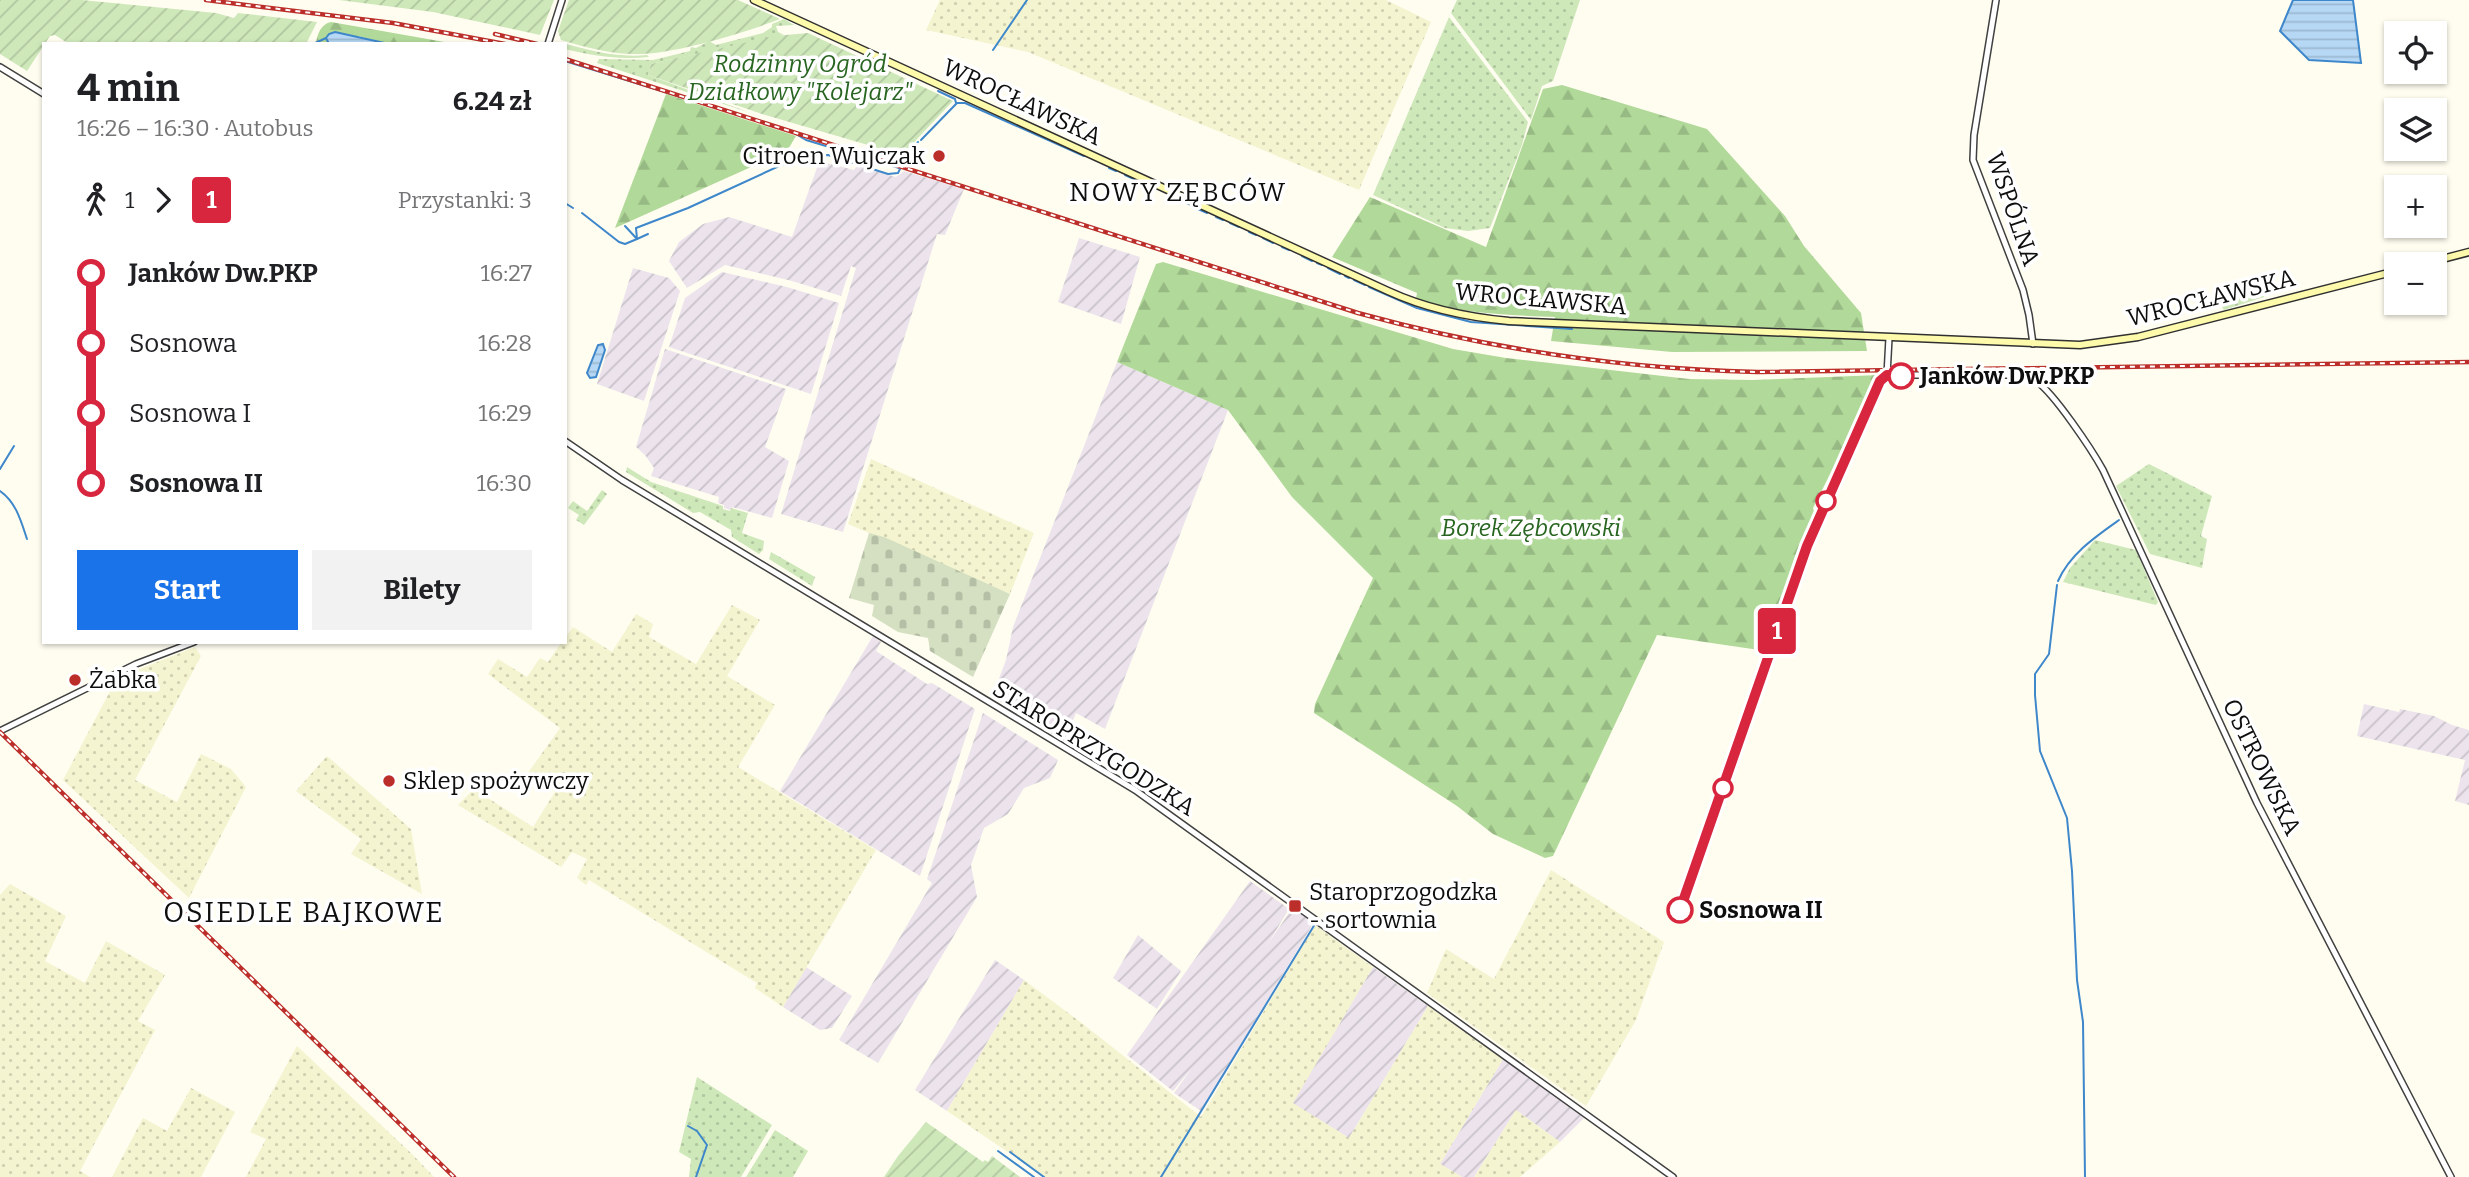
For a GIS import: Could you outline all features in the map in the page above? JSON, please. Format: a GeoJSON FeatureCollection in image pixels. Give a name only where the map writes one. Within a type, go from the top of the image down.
{"type":"FeatureCollection","features":[{"type":"Feature","properties":{"kind":"main road","name":"WROCŁAWSKA"},"geometry":{"type":"LineString","coordinates":[[754,0],[1388,291],[1433,308],[1465,316],[1509,321],[2080,345],[2138,337],[2384,274]]}},
{"type":"Feature","properties":{"kind":"main road"},"geometry":{"type":"LineString","coordinates":[[2447,258],[2469,252]]}},
{"type":"Feature","properties":{"kind":"street"},"geometry":{"type":"LineString","coordinates":[[549,42],[562,0]]}},
{"type":"Feature","properties":{"kind":"street","name":"WSPÓLNA"},"geometry":{"type":"LineString","coordinates":[[1996,1],[1974,135],[1973,160],[2023,290],[2033,344]]}},
{"type":"Feature","properties":{"kind":"street"},"geometry":{"type":"LineString","coordinates":[[0,67],[42,93]]}},
{"type":"Feature","properties":{"kind":"street","name":"OSTROWSKA"},"geometry":{"type":"LineString","coordinates":[[1889,338],[1887,375],[2015,375],[2034,380],[2047,391],[2085,440],[2103,470],[2257,803],[2451,1177]]}},
{"type":"Feature","properties":{"kind":"street","name":"STAROPRZYGODZKA"},"geometry":{"type":"LineString","coordinates":[[567,442],[622,480],[1135,790],[1673,1177]]}},
{"type":"Feature","properties":{"kind":"street"},"geometry":{"type":"LineString","coordinates":[[0,731],[136,664],[189,644]]}},
{"type":"Feature","properties":{"kind":"shaded area"},"geometry":{"type":"Polygon","coordinates":[[[823,162],[854,170],[857,166],[896,177],[904,171],[964,189],[945,235],[937,234],[843,532],[781,514],[856,268],[851,266],[841,296],[725,265],[687,288],[669,261],[679,242],[703,224],[729,217],[792,237],[818,165],[823,162]]]}},
{"type":"Feature","properties":{"kind":"shaded area"},"geometry":{"type":"Polygon","coordinates":[[[1079,238],[1140,257],[1121,324],[1058,302],[1079,238]]]}},
{"type":"Feature","properties":{"kind":"shaded area"},"geometry":{"type":"Polygon","coordinates":[[[633,268],[669,278],[680,291],[644,401],[597,384],[633,268]]]}},
{"type":"Feature","properties":{"kind":"shaded area"},"geometry":{"type":"Polygon","coordinates":[[[722,272],[787,287],[839,303],[811,394],[669,347],[685,298],[722,272]]]}},
{"type":"Feature","properties":{"kind":"shaded area"},"geometry":{"type":"Polygon","coordinates":[[[665,349],[786,389],[765,447],[789,461],[772,518],[732,507],[730,510],[724,508],[724,505],[718,503],[719,497],[651,476],[654,468],[636,447],[665,349]]]}},
{"type":"Feature","properties":{"kind":"shaded area"},"geometry":{"type":"Polygon","coordinates":[[[1117,362],[1228,410],[1105,729],[1076,713],[1064,741],[992,697],[1006,660],[1013,627],[1117,362]]]}},
{"type":"Feature","properties":{"kind":"shaded area"},"geometry":{"type":"Polygon","coordinates":[[[873,636],[881,642],[876,651],[927,684],[932,683],[975,709],[920,876],[780,791],[873,636]]]}},
{"type":"Feature","properties":{"kind":"shaded area"},"geometry":{"type":"Polygon","coordinates":[[[2364,704],[2434,716],[2469,730],[2469,805],[2455,801],[2465,760],[2357,736],[2364,704]]]}},
{"type":"Feature","properties":{"kind":"shaded area"},"geometry":{"type":"Polygon","coordinates":[[[983,713],[1058,760],[1050,778],[1024,788],[1008,814],[984,828],[971,865],[977,897],[878,1063],[839,1040],[932,883],[927,879],[983,713]]]}},
{"type":"Feature","properties":{"kind":"shaded area"},"geometry":{"type":"Polygon","coordinates":[[[1250,881],[1289,909],[1266,947],[1293,907],[1313,924],[1201,1111],[1174,1093],[1192,1068],[1173,1091],[1127,1055],[1250,881]]]}},
{"type":"Feature","properties":{"kind":"shaded area"},"geometry":{"type":"Polygon","coordinates":[[[1138,935],[1181,971],[1157,1009],[1113,978],[1138,935]]]}},
{"type":"Feature","properties":{"kind":"shaded area"},"geometry":{"type":"Polygon","coordinates":[[[995,960],[1024,980],[947,1111],[915,1090],[995,960]]]}},
{"type":"Feature","properties":{"kind":"shaded area"},"geometry":{"type":"Polygon","coordinates":[[[806,967],[852,996],[832,1028],[820,1030],[783,1007],[806,967]]]}},
{"type":"Feature","properties":{"kind":"shaded area"},"geometry":{"type":"Polygon","coordinates":[[[1373,967],[1428,1006],[1349,1138],[1292,1103],[1373,967]]]}},
{"type":"Feature","properties":{"kind":"shaded area"},"geometry":{"type":"Polygon","coordinates":[[[1503,1059],[1584,1118],[1560,1142],[1516,1110],[1474,1177],[1462,1177],[1440,1164],[1503,1059]]]}},
{"type":"Feature","properties":{"kind":"green space"},"geometry":{"type":"Polygon","coordinates":[[[0,0],[82,0],[216,13],[234,18],[238,13],[317,22],[307,42],[66,42],[55,35],[42,42],[42,48],[27,71],[0,54],[0,0]]]}},
{"type":"Feature","properties":{"kind":"green space"},"geometry":{"type":"Polygon","coordinates":[[[339,0],[554,0],[540,35],[433,12],[339,0]]]}},
{"type":"Feature","properties":{"kind":"green space","name":"Rodzinny Ogród Działkowy \"Kolejarz\""},"geometry":{"type":"Polygon","coordinates":[[[569,0],[738,0],[780,19],[727,37],[685,47],[647,54],[622,53],[561,40],[558,31],[569,0]]]}},
{"type":"Feature","properties":{"kind":"green space"},"geometry":{"type":"Polygon","coordinates":[[[940,0],[1386,0],[1431,22],[1359,190],[1028,52],[926,30],[940,0]]]}},
{"type":"Feature","properties":{"kind":"green space"},"geometry":{"type":"Polygon","coordinates":[[[1457,0],[1580,0],[1553,81],[1542,86],[1531,120],[1451,13],[1457,0]]]}},
{"type":"Feature","properties":{"kind":"green space"},"geometry":{"type":"Polygon","coordinates":[[[1449,17],[1528,122],[1522,145],[1490,228],[1468,231],[1445,228],[1373,195],[1449,17]]]}},
{"type":"Feature","properties":{"kind":"green space"},"geometry":{"type":"Polygon","coordinates":[[[784,19],[794,25],[776,26],[778,32],[784,35],[651,64],[648,75],[751,113],[597,63],[599,59],[653,60],[690,51],[691,47],[696,48],[709,41],[716,45],[763,33],[772,27],[772,24],[784,19]]]}},
{"type":"Feature","properties":{"kind":"green space"},"geometry":{"type":"Polygon","coordinates":[[[331,22],[445,42],[381,42],[358,36],[326,38],[328,42],[316,42],[320,30],[331,22]]]}},
{"type":"Feature","properties":{"kind":"green space","name":"Rodzinny Ogród Działkowy \"Kolejarz\""},"geometry":{"type":"Polygon","coordinates":[[[808,33],[953,101],[902,155],[762,114],[648,75],[651,64],[775,36],[808,33]]]}},
{"type":"Feature","properties":{"kind":"green space"},"geometry":{"type":"Polygon","coordinates":[[[567,44],[603,53],[649,57],[627,58],[567,49],[567,44]]]}},
{"type":"Feature","properties":{"kind":"green space"},"geometry":{"type":"Polygon","coordinates":[[[1562,85],[1707,129],[1785,216],[1804,246],[1861,313],[1867,351],[1672,352],[1551,341],[1555,317],[1485,313],[1433,304],[1416,299],[1417,293],[1332,257],[1370,197],[1486,247],[1543,89],[1562,85]]]}},
{"type":"Feature","properties":{"kind":"green space"},"geometry":{"type":"Polygon","coordinates":[[[666,94],[796,136],[787,151],[615,228],[666,94]]]}},
{"type":"Feature","properties":{"kind":"green space","name":"Borek Zębcowski"},"geometry":{"type":"Polygon","coordinates":[[[1163,262],[1453,349],[1506,358],[1689,379],[1753,380],[1880,375],[1813,508],[1815,516],[1766,651],[1657,635],[1553,856],[1545,858],[1493,834],[1457,806],[1314,713],[1315,704],[1373,578],[1292,497],[1228,410],[1117,362],[1156,264],[1163,262]]]}},
{"type":"Feature","properties":{"kind":"green space"},"geometry":{"type":"Polygon","coordinates":[[[2258,280],[2264,297],[2224,310],[2222,307],[2233,290],[2237,288],[2241,291],[2250,282],[2258,280]]]}},
{"type":"Feature","properties":{"kind":"green space"},"geometry":{"type":"Polygon","coordinates":[[[871,459],[1034,533],[1010,594],[848,524],[871,459]]]}},
{"type":"Feature","properties":{"kind":"green space"},"geometry":{"type":"Polygon","coordinates":[[[2149,464],[2212,496],[2201,536],[2207,539],[2202,568],[2150,554],[2116,486],[2149,464]]]}},
{"type":"Feature","properties":{"kind":"green space"},"geometry":{"type":"Polygon","coordinates":[[[627,467],[651,482],[723,506],[723,509],[730,511],[731,508],[748,513],[742,533],[764,541],[763,550],[759,554],[732,537],[731,530],[700,512],[693,513],[626,472],[627,467]]]}},
{"type":"Feature","properties":{"kind":"green space"},"geometry":{"type":"Polygon","coordinates":[[[602,490],[607,494],[584,525],[576,520],[579,515],[568,508],[573,501],[587,511],[602,490]]]}},
{"type":"Feature","properties":{"kind":"green space"},"geometry":{"type":"Polygon","coordinates":[[[869,533],[884,537],[1010,594],[973,677],[930,651],[928,638],[898,632],[872,616],[874,605],[849,598],[869,533]]]}},
{"type":"Feature","properties":{"kind":"green space"},"geometry":{"type":"Polygon","coordinates":[[[2095,540],[2136,550],[2158,602],[2156,605],[2063,582],[2070,568],[2095,540]]]}},
{"type":"Feature","properties":{"kind":"green space"},"geometry":{"type":"Polygon","coordinates":[[[771,552],[815,577],[812,586],[769,559],[771,552]]]}},
{"type":"Feature","properties":{"kind":"green space"},"geometry":{"type":"Polygon","coordinates":[[[732,605],[760,620],[727,676],[775,705],[738,767],[876,850],[783,1007],[755,988],[757,983],[589,880],[586,885],[577,878],[587,859],[572,852],[561,867],[458,805],[474,789],[533,827],[555,792],[528,773],[560,728],[488,674],[498,659],[527,677],[540,658],[548,662],[561,644],[567,644],[567,635],[573,627],[612,652],[636,614],[653,624],[649,637],[696,664],[732,605]]]}},
{"type":"Feature","properties":{"kind":"green space"},"geometry":{"type":"Polygon","coordinates":[[[195,647],[201,656],[135,780],[177,802],[201,754],[231,769],[246,787],[189,898],[63,780],[117,678],[195,647]]]}},
{"type":"Feature","properties":{"kind":"green space"},"geometry":{"type":"Polygon","coordinates":[[[327,756],[411,829],[422,894],[351,854],[361,839],[296,791],[327,756]]]}},
{"type":"Feature","properties":{"kind":"green space"},"geometry":{"type":"Polygon","coordinates":[[[1551,870],[1664,942],[1636,1020],[1586,1106],[1427,993],[1446,949],[1494,979],[1551,870]]]}},
{"type":"Feature","properties":{"kind":"green space"},"geometry":{"type":"Polygon","coordinates":[[[10,884],[66,916],[45,961],[85,983],[106,941],[165,975],[138,1021],[155,1030],[80,1171],[90,1177],[0,1177],[0,895],[10,884]]]}},
{"type":"Feature","properties":{"kind":"green space"},"geometry":{"type":"Polygon","coordinates":[[[1315,925],[1373,967],[1293,1103],[1349,1138],[1428,1006],[1503,1059],[1440,1164],[1462,1177],[1045,1177],[947,1111],[1024,980],[1201,1117],[1315,925]]]}},
{"type":"Feature","properties":{"kind":"green space"},"geometry":{"type":"Polygon","coordinates":[[[297,1046],[434,1177],[246,1177],[266,1139],[250,1132],[297,1046]]]}},
{"type":"Feature","properties":{"kind":"green space"},"geometry":{"type":"Polygon","coordinates":[[[697,1077],[772,1125],[741,1177],[689,1177],[691,1159],[679,1152],[697,1077]]]}},
{"type":"Feature","properties":{"kind":"green space"},"geometry":{"type":"Polygon","coordinates":[[[191,1088],[235,1112],[201,1177],[112,1177],[143,1118],[167,1131],[191,1088]]]}},
{"type":"Feature","properties":{"kind":"green space"},"geometry":{"type":"Polygon","coordinates":[[[1516,1110],[1560,1142],[1520,1177],[1474,1177],[1516,1110]]]}},
{"type":"Feature","properties":{"kind":"green space"},"geometry":{"type":"Polygon","coordinates":[[[926,1122],[983,1162],[988,1162],[992,1156],[1020,1177],[884,1177],[926,1122]]]}},
{"type":"Feature","properties":{"kind":"green space"},"geometry":{"type":"Polygon","coordinates":[[[775,1130],[808,1151],[793,1177],[746,1177],[775,1130]]]}},
{"type":"Feature","properties":{"kind":"water"},"geometry":{"type":"Polygon","coordinates":[[[2293,0],[2353,0],[2361,63],[2309,60],[2280,31],[2293,0]]]}},
{"type":"Feature","properties":{"kind":"water"},"geometry":{"type":"Polygon","coordinates":[[[335,32],[380,42],[328,42],[326,38],[335,32]]]}},
{"type":"Feature","properties":{"kind":"water"},"geometry":{"type":"Polygon","coordinates":[[[603,344],[605,350],[596,377],[590,378],[587,373],[598,345],[603,344]]]}},
{"type":"Feature","properties":{"kind":"waterway"},"geometry":{"type":"LineString","coordinates":[[993,50],[1027,0]]}},
{"type":"Feature","properties":{"kind":"waterway"},"geometry":{"type":"LineString","coordinates":[[317,42],[326,38]]}},
{"type":"Feature","properties":{"kind":"waterway"},"geometry":{"type":"LineString","coordinates":[[567,62],[899,168]]}},
{"type":"Feature","properties":{"kind":"waterway"},"geometry":{"type":"LineString","coordinates":[[938,91],[955,99],[956,103],[965,103],[1084,156]]}},
{"type":"Feature","properties":{"kind":"waterway"},"geometry":{"type":"LineString","coordinates":[[921,140],[957,103]]}},
{"type":"Feature","properties":{"kind":"waterway"},"geometry":{"type":"LineString","coordinates":[[902,160],[918,142]]}},
{"type":"Feature","properties":{"kind":"waterway"},"geometry":{"type":"LineString","coordinates":[[582,213],[625,244],[637,239],[636,228],[688,208],[801,156],[828,155],[888,174],[898,173],[900,169]]}},
{"type":"Feature","properties":{"kind":"waterway"},"geometry":{"type":"LineString","coordinates":[[1109,168],[1116,171]]}},
{"type":"Feature","properties":{"kind":"waterway"},"geometry":{"type":"LineString","coordinates":[[1125,175],[1134,179]]}},
{"type":"Feature","properties":{"kind":"waterway"},"geometry":{"type":"LineString","coordinates":[[1140,182],[1148,185]]}},
{"type":"Feature","properties":{"kind":"waterway"},"geometry":{"type":"LineString","coordinates":[[1184,202],[1191,205]]}},
{"type":"Feature","properties":{"kind":"waterway"},"geometry":{"type":"LineString","coordinates":[[567,204],[573,208]]}},
{"type":"Feature","properties":{"kind":"waterway"},"geometry":{"type":"LineString","coordinates":[[1198,209],[1207,213]]}},
{"type":"Feature","properties":{"kind":"waterway"},"geometry":{"type":"LineString","coordinates":[[1216,217],[1223,220]]}},
{"type":"Feature","properties":{"kind":"waterway"},"geometry":{"type":"LineString","coordinates":[[1230,223],[1239,227]]}},
{"type":"Feature","properties":{"kind":"waterway"},"geometry":{"type":"LineString","coordinates":[[625,226],[637,239],[648,234]]}},
{"type":"Feature","properties":{"kind":"waterway"},"geometry":{"type":"LineString","coordinates":[[1249,232],[1256,235]]}},
{"type":"Feature","properties":{"kind":"waterway"},"geometry":{"type":"LineString","coordinates":[[1263,238],[1273,243]]}},
{"type":"Feature","properties":{"kind":"waterway"},"geometry":{"type":"LineString","coordinates":[[1282,247],[1289,250]]}},
{"type":"Feature","properties":{"kind":"waterway"},"geometry":{"type":"LineString","coordinates":[[1302,256],[1312,261]]}},
{"type":"Feature","properties":{"kind":"waterway"},"geometry":{"type":"LineString","coordinates":[[1317,263],[1322,265]]}},
{"type":"Feature","properties":{"kind":"waterway"},"geometry":{"type":"LineString","coordinates":[[1328,268],[1340,274]]}},
{"type":"Feature","properties":{"kind":"waterway"},"geometry":{"type":"LineString","coordinates":[[1345,276],[1349,278]]}},
{"type":"Feature","properties":{"kind":"waterway"},"geometry":{"type":"LineString","coordinates":[[1354,280],[1365,285]]}},
{"type":"Feature","properties":{"kind":"waterway"},"geometry":{"type":"LineString","coordinates":[[1369,287],[1417,308],[1471,322],[1572,329]]}},
{"type":"Feature","properties":{"kind":"waterway"},"geometry":{"type":"LineString","coordinates":[[0,469],[14,446]]}},
{"type":"Feature","properties":{"kind":"waterway"},"geometry":{"type":"LineString","coordinates":[[0,491],[14,506],[27,539]]}},
{"type":"Feature","properties":{"kind":"waterway"},"geometry":{"type":"LineString","coordinates":[[2058,581],[2076,554],[2119,520]]}},
{"type":"Feature","properties":{"kind":"waterway"},"geometry":{"type":"LineString","coordinates":[[2057,585],[2049,654],[2035,674],[2035,695],[2040,751],[2067,818],[2077,980],[2083,1022],[2085,1177]]}},
{"type":"Feature","properties":{"kind":"waterway"},"geometry":{"type":"LineString","coordinates":[[1161,1177],[1315,924]]}},
{"type":"Feature","properties":{"kind":"waterway"},"geometry":{"type":"LineString","coordinates":[[688,1126],[697,1131],[707,1145],[696,1177]]}},
{"type":"Feature","properties":{"kind":"waterway"},"geometry":{"type":"LineString","coordinates":[[998,1151],[1034,1177]]}},
{"type":"Feature","properties":{"kind":"waterway"},"geometry":{"type":"LineString","coordinates":[[1010,1152],[1044,1177]]}},
{"type":"Feature","properties":{"kind":"railway"},"geometry":{"type":"LineString","coordinates":[[206,0],[393,23],[494,42]]}},
{"type":"Feature","properties":{"kind":"railway"},"geometry":{"type":"LineString","coordinates":[[495,34],[529,42]]}},
{"type":"Feature","properties":{"kind":"railway"},"geometry":{"type":"LineString","coordinates":[[567,60],[1358,313],[1456,337],[1556,355],[1656,367],[1757,372],[2469,362]]}},
{"type":"Feature","properties":{"kind":"railway"},"geometry":{"type":"LineString","coordinates":[[0,732],[454,1177]]}},
{"type":"Feature","properties":{"kind":"bus line","name":"1"},"geometry":{"type":"LineString","coordinates":[[1680,910],[1800,565],[1827,498],[1880,381],[1887,375],[1901,376]]}},
{"type":"Feature","properties":{"kind":"place","name":"Citroen Wujczak"},"geometry":{"type":"Point","coordinates":[939,156]}},
{"type":"Feature","properties":{"kind":"place","name":"Janków Dw.PKP"},"geometry":{"type":"Point","coordinates":[1901,376]}},
{"type":"Feature","properties":{"kind":"place","name":"Żabka"},"geometry":{"type":"Point","coordinates":[75,680]}},
{"type":"Feature","properties":{"kind":"place","name":"Sklep spożywczy"},"geometry":{"type":"Point","coordinates":[389,781]}},
{"type":"Feature","properties":{"kind":"place","name":"Staroprzogodzka - sortownia"},"geometry":{"type":"Point","coordinates":[1295,906]}},
{"type":"Feature","properties":{"kind":"place","name":"Sosnowa II"},"geometry":{"type":"Point","coordinates":[1680,910]}},
{"type":"Feature","properties":{"kind":"district","name":"NOWY ZĘBCÓW"},"geometry":{"type":"Point","coordinates":[1178,192]}},
{"type":"Feature","properties":{"kind":"district","name":"OSIEDLE BAJKOWE"},"geometry":{"type":"Point","coordinates":[304,912]}}]}
